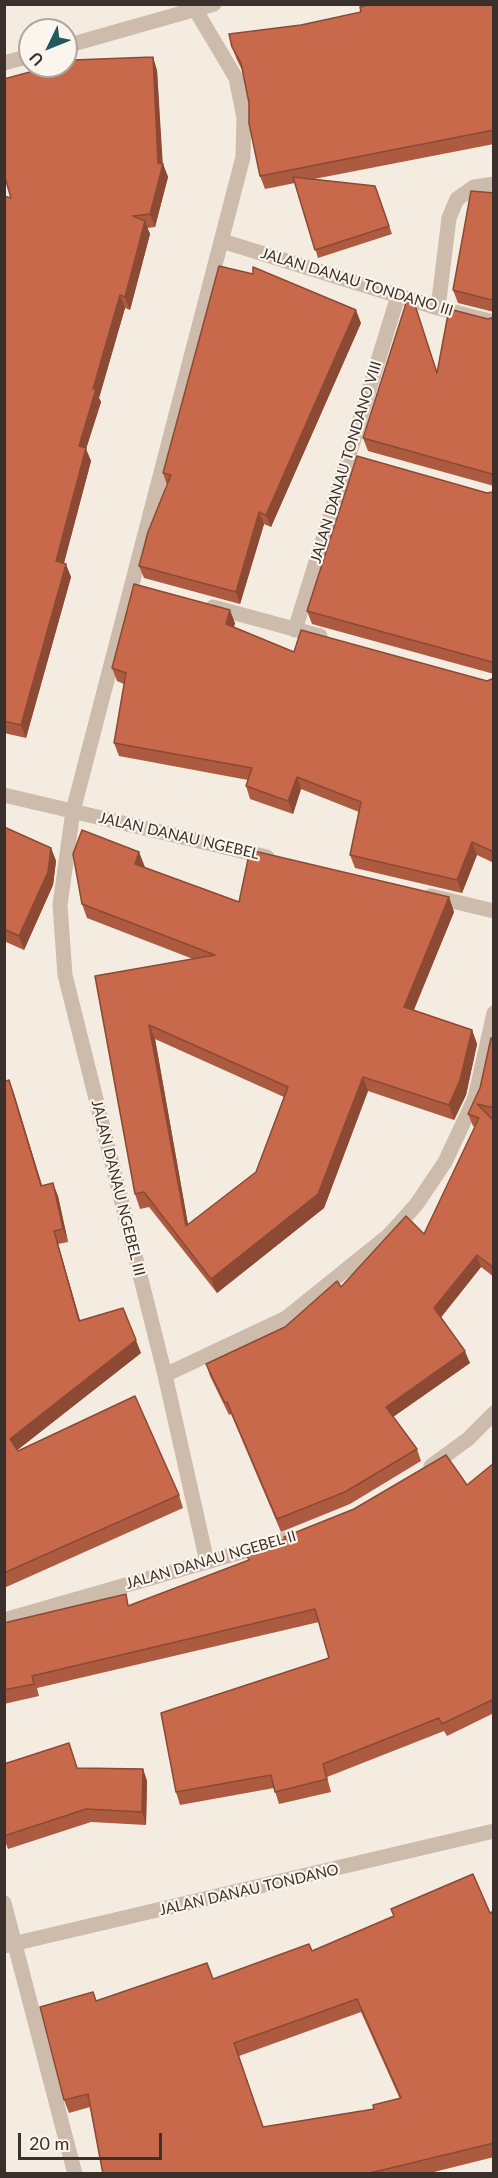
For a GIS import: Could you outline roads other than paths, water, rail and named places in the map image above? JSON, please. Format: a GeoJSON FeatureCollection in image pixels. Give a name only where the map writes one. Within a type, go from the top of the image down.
{"type":"FeatureCollection","features":[{"type":"Feature","properties":{"kind":"street"},"geometry":{"type":"LineString","coordinates":[[78,43],[214,4]]}},
{"type":"Feature","properties":{"kind":"street","name":"JALAN DANAU NGEBEL III"},"geometry":{"type":"LineString","coordinates":[[195,9],[236,78],[244,118],[243,157],[137,586],[73,811],[60,905],[65,975],[165,1375],[207,1562]]}},
{"type":"Feature","properties":{"kind":"street"},"geometry":{"type":"LineString","coordinates":[[438,308],[449,218],[457,199],[474,188],[494,184]]}},
{"type":"Feature","properties":{"kind":"street","name":"JALAN DANAU TONDANO III"},"geometry":{"type":"LineString","coordinates":[[222,241],[438,308],[494,322]]}},
{"type":"Feature","properties":{"kind":"street","name":"JALAN DANAU TONDANO VIII"},"geometry":{"type":"LineString","coordinates":[[295,630],[353,456],[398,296]]}},
{"type":"Feature","properties":{"kind":"street"},"geometry":{"type":"LineString","coordinates":[[197,603],[339,642]]}},
{"type":"Feature","properties":{"kind":"street","name":"JALAN DANAU NGEBEL"},"geometry":{"type":"LineString","coordinates":[[4,795],[283,861]]}},
{"type":"Feature","properties":{"kind":"street"},"geometry":{"type":"LineString","coordinates":[[412,891],[494,911]]}},
{"type":"Feature","properties":{"kind":"street"},"geometry":{"type":"LineString","coordinates":[[165,1375],[286,1318],[389,1235],[416,1205],[446,1162],[475,1098],[494,1013]]}},
{"type":"Feature","properties":{"kind":"street"},"geometry":{"type":"LineString","coordinates":[[420,1473],[468,1438],[494,1413]]}},
{"type":"Feature","properties":{"kind":"street","name":"JALAN DANAU NGEBEL II"},"geometry":{"type":"LineString","coordinates":[[4,1620],[279,1543],[300,1534]]}},
{"type":"Feature","properties":{"kind":"street","name":"JALAN DANAU TONDANO"},"geometry":{"type":"LineString","coordinates":[[10,1945],[494,1831]]}},
{"type":"Feature","properties":{"kind":"street"},"geometry":{"type":"LineString","coordinates":[[4,1903],[10,1945],[75,2174]]}}]}
